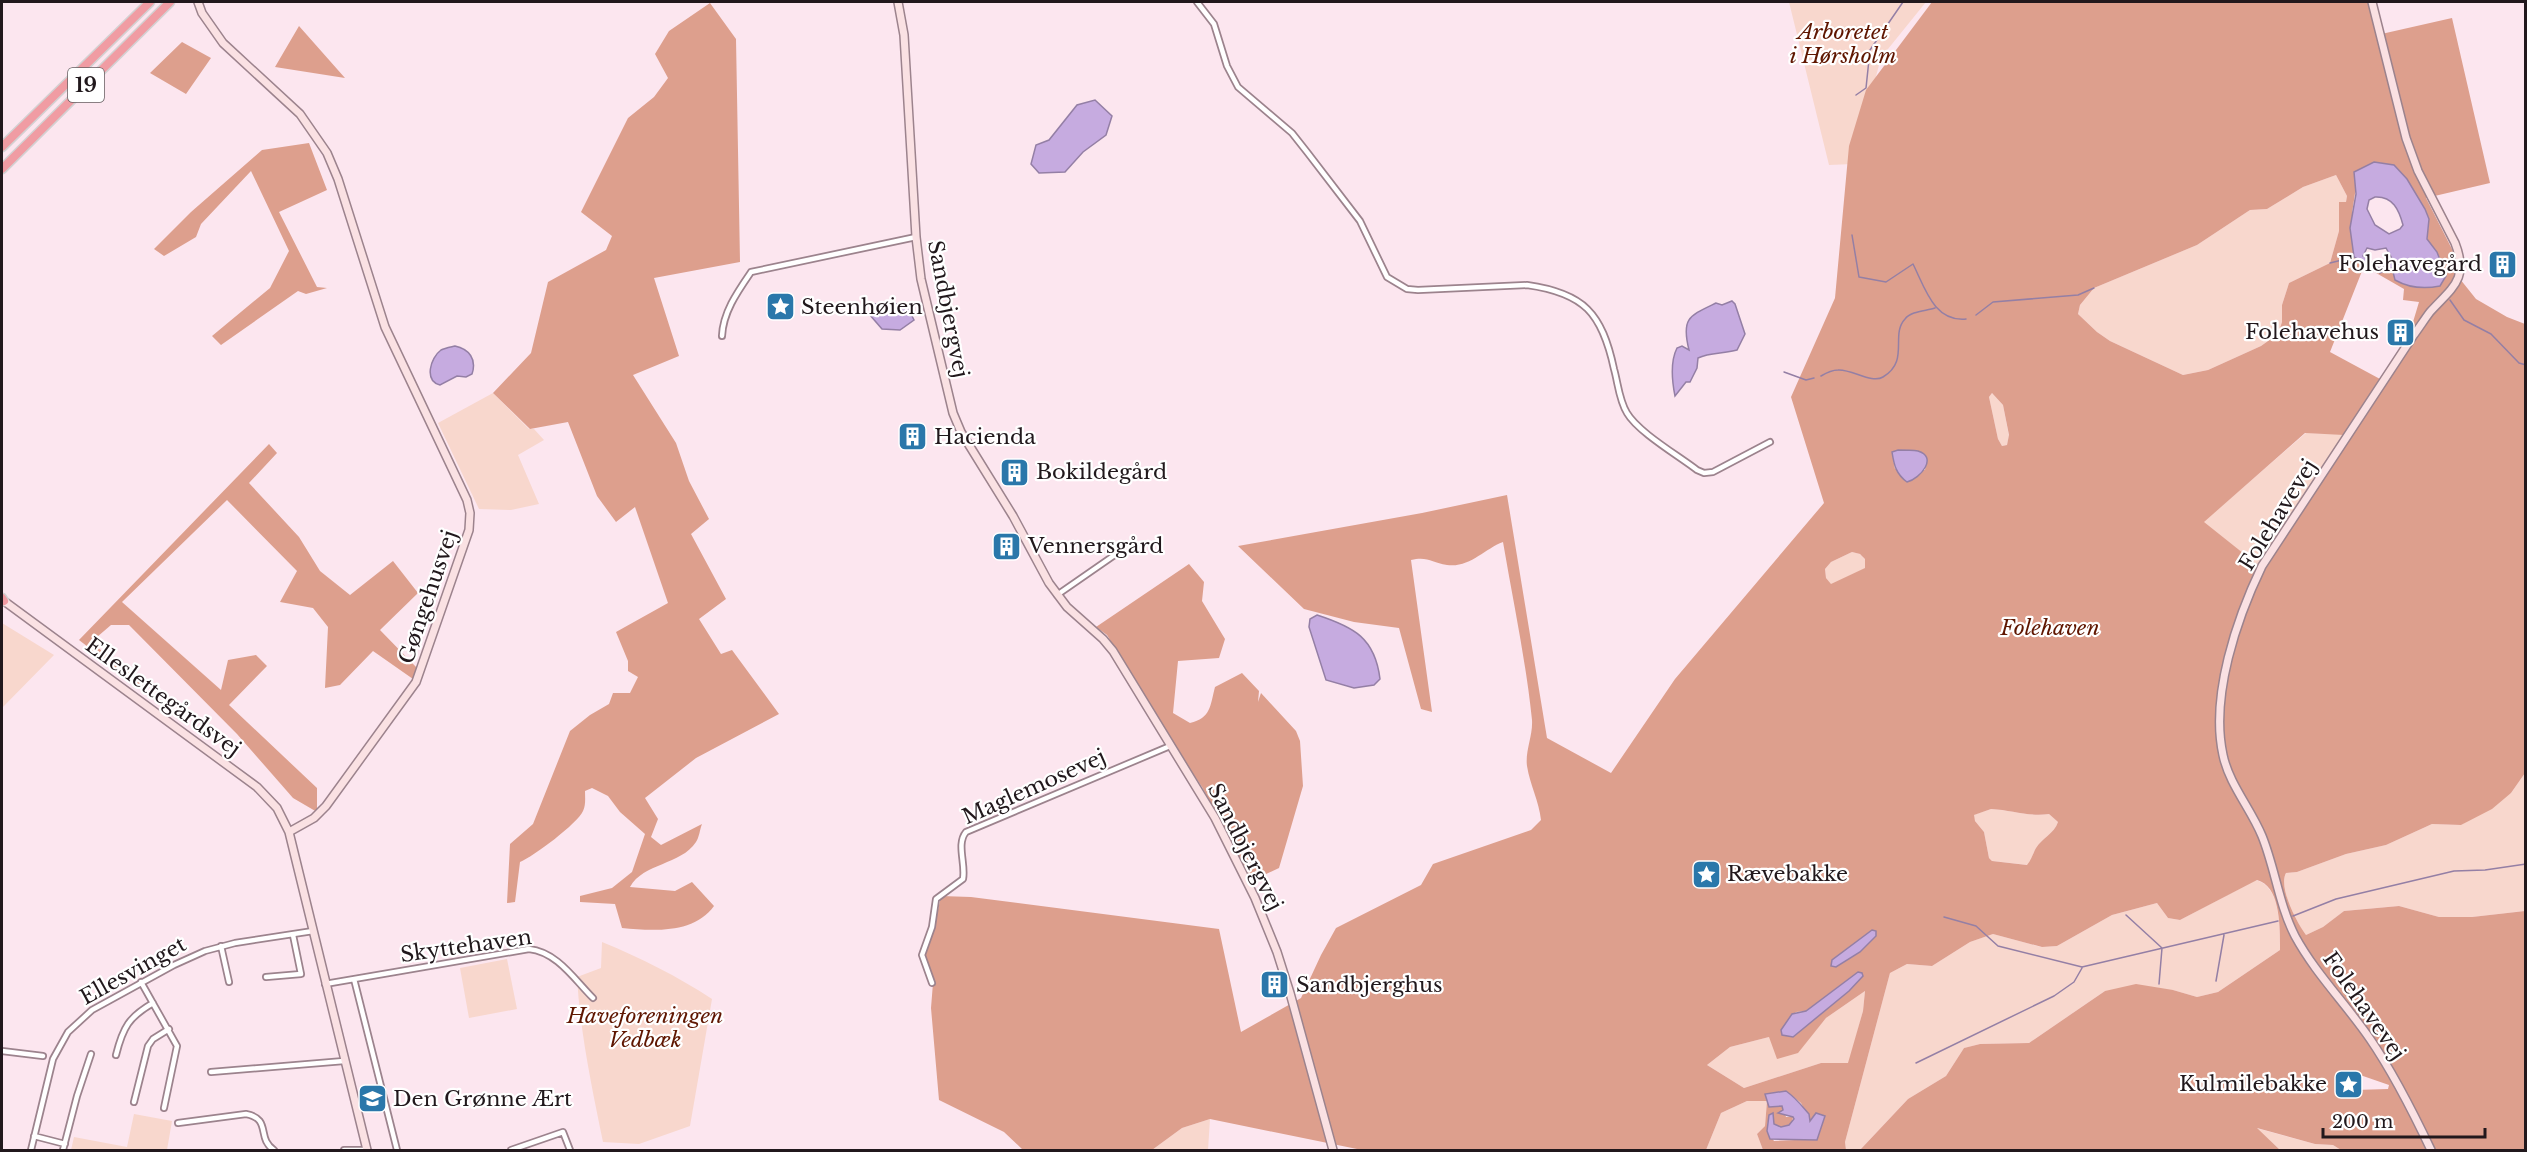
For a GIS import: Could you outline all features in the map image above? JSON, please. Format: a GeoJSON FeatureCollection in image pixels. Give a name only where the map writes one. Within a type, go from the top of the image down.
{"type":"FeatureCollection","features":[{"type":"Feature","properties":{"kind":"highway","name":"19"},"geometry":{"type":"LineString","coordinates":[[2,147],[150,2]]}},
{"type":"Feature","properties":{"kind":"highway","name":"19"},"geometry":{"type":"LineString","coordinates":[[2,169],[170,2]]}},
{"type":"Feature","properties":{"kind":"street","name":"Gøngehusvej"},"geometry":{"type":"LineString","coordinates":[[198,2],[202,13],[223,44],[289,102],[310,126],[327,153],[338,179],[385,327],[467,500],[470,513],[469,530],[416,682],[326,806],[314,818],[288,832]]}},
{"type":"Feature","properties":{"kind":"street","name":"Sandbjergvej"},"geometry":{"type":"LineString","coordinates":[[898,2],[904,35],[916,237],[921,279],[958,426],[1013,516],[1057,595],[1113,651],[1215,818],[1255,898],[1272,938],[1290,993],[1333,1150]]}},
{"type":"Feature","properties":{"kind":"street"},"geometry":{"type":"LineString","coordinates":[[1197,2],[1214,24],[1227,66],[1238,87],[1292,133],[1307,152],[1360,221],[1387,278],[1407,289],[1527,285],[1542,287],[1573,297],[1593,313],[1611,354],[1622,401],[1631,419],[1697,471],[1713,472],[1770,442]]}},
{"type":"Feature","properties":{"kind":"street","name":"Folehavevej"},"geometry":{"type":"LineString","coordinates":[[2372,2],[2406,138],[2418,171],[2455,243],[2460,273],[2453,288],[2428,314],[2413,336],[2262,566],[2252,588],[2224,678],[2220,706],[2220,733],[2229,774],[2262,836],[2294,934],[2371,1040],[2399,1086],[2431,1150]]}},
{"type":"Feature","properties":{"kind":"street"},"geometry":{"type":"LineString","coordinates":[[722,336],[722,325],[734,296],[751,272],[916,237]]}},
{"type":"Feature","properties":{"kind":"street"},"geometry":{"type":"LineString","coordinates":[[1057,595],[1119,552]]}},
{"type":"Feature","properties":{"kind":"street","name":"Elleslettegårdsvej"},"geometry":{"type":"LineString","coordinates":[[2,599],[243,776],[271,801],[288,832]]}},
{"type":"Feature","properties":{"kind":"street","name":"Maglemosevej"},"geometry":{"type":"LineString","coordinates":[[932,983],[922,955],[932,927],[936,899],[943,892],[958,885],[963,879],[961,842],[966,832],[1170,746]]}},
{"type":"Feature","properties":{"kind":"street"},"geometry":{"type":"LineString","coordinates":[[288,832],[367,1150],[344,1150]]}},
{"type":"Feature","properties":{"kind":"street","name":"Ellesvinget"},"geometry":{"type":"LineString","coordinates":[[31,1150],[53,1059],[68,1032],[92,1010],[191,956],[221,946],[313,931]]}},
{"type":"Feature","properties":{"kind":"street"},"geometry":{"type":"LineString","coordinates":[[266,977],[301,974],[294,935]]}},
{"type":"Feature","properties":{"kind":"street","name":"Ellesvinget"},"geometry":{"type":"LineString","coordinates":[[221,946],[229,982]]}},
{"type":"Feature","properties":{"kind":"street","name":"Skyttehaven"},"geometry":{"type":"LineString","coordinates":[[325,984],[529,949],[542,951],[553,957],[593,998]]}},
{"type":"Feature","properties":{"kind":"street"},"geometry":{"type":"LineString","coordinates":[[354,979],[397,1150]]}},
{"type":"Feature","properties":{"kind":"street"},"geometry":{"type":"LineString","coordinates":[[141,982],[177,1046],[164,1108]]}},
{"type":"Feature","properties":{"kind":"street"},"geometry":{"type":"LineString","coordinates":[[116,1055],[120,1040],[133,1015],[153,1003]]}},
{"type":"Feature","properties":{"kind":"street"},"geometry":{"type":"LineString","coordinates":[[134,1102],[148,1046],[153,1039],[169,1029]]}},
{"type":"Feature","properties":{"kind":"street"},"geometry":{"type":"LineString","coordinates":[[2,1051],[42,1056]]}},
{"type":"Feature","properties":{"kind":"street"},"geometry":{"type":"LineString","coordinates":[[63,1150],[76,1096],[91,1054]]}},
{"type":"Feature","properties":{"kind":"street"},"geometry":{"type":"LineString","coordinates":[[211,1072],[344,1061]]}},
{"type":"Feature","properties":{"kind":"street"},"geometry":{"type":"LineString","coordinates":[[178,1123],[246,1114],[254,1115],[260,1119],[263,1126],[264,1140],[274,1150]]}},
{"type":"Feature","properties":{"kind":"street"},"geometry":{"type":"LineString","coordinates":[[511,1150],[563,1132],[570,1150]]}},
{"type":"Feature","properties":{"kind":"street"},"geometry":{"type":"LineString","coordinates":[[34,1136],[65,1144]]}},
{"type":"Feature","properties":{"kind":"green space","name":"Arboretet i Hørsholm"},"geometry":{"type":"Polygon","coordinates":[[[1789,2],[1926,2],[1888,49],[1879,65],[1853,164],[1829,165],[1789,2]]]}},
{"type":"Feature","properties":{"kind":"green space","name":"Folehaven"},"geometry":{"type":"Polygon","coordinates":[[[1932,2],[2369,2],[2377,35],[2452,18],[2490,183],[2426,198],[2454,253],[2456,274],[2476,299],[2507,317],[2525,324],[2525,773],[2511,793],[2492,809],[2461,825],[2432,824],[2386,845],[2346,854],[2297,872],[2286,873],[2284,887],[2294,914],[2306,935],[2323,927],[2344,911],[2399,906],[2439,917],[2472,917],[2525,911],[2525,1150],[2341,1150],[2333,1145],[2315,1144],[2257,1128],[2280,1150],[1860,1150],[1908,1099],[1946,1076],[1964,1048],[1980,1044],[2029,1043],[2105,991],[2136,984],[2173,990],[2197,997],[2218,992],[2280,950],[2278,909],[2275,899],[2265,884],[2257,880],[2180,920],[2168,918],[2157,903],[2112,915],[2057,946],[2042,947],[1993,934],[1970,942],[1932,966],[1907,964],[1890,973],[1845,1142],[1846,1150],[1763,1150],[1757,1134],[1765,1126],[1767,1101],[1747,1101],[1721,1113],[1706,1150],[1362,1150],[1210,1119],[1182,1128],[1152,1150],[1023,1150],[1004,1132],[939,1100],[931,1008],[933,983],[925,955],[933,933],[941,896],[971,897],[1219,929],[1241,1032],[1301,998],[1336,928],[1421,885],[1433,864],[1531,830],[1541,820],[1527,766],[1532,720],[1523,653],[1503,542],[1463,564],[1447,565],[1426,559],[1411,560],[1432,712],[1421,709],[1399,628],[1354,622],[1304,609],[1238,546],[1422,513],[1507,495],[1547,738],[1611,773],[1675,679],[1824,503],[1791,397],[1835,298],[1849,146],[1866,90],[1932,2]],[[2374,162],[2356,187],[2352,213],[2354,257],[2380,273],[2392,267],[2405,285],[2415,286],[2442,263],[2427,240],[2429,219],[2425,209],[2407,179],[2394,165],[2374,162]],[[2336,175],[2303,187],[2267,209],[2250,210],[2197,245],[2094,288],[2080,305],[2078,314],[2110,341],[2183,375],[2208,370],[2261,346],[2278,334],[2282,322],[2282,305],[2289,283],[2330,263],[2339,231],[2339,202],[2346,202],[2347,196],[2336,175]],[[2364,266],[2330,352],[2380,379],[2410,332],[2419,302],[2403,300],[2404,289],[2364,266]],[[1992,393],[1989,397],[1998,439],[2002,446],[2007,445],[2009,435],[2003,405],[1992,393]],[[2305,433],[2204,522],[2258,565],[2344,435],[2305,433]],[[1919,451],[1892,452],[1895,469],[1925,470],[1926,462],[1919,451]],[[1852,552],[1831,562],[1825,569],[1826,578],[1831,584],[1865,568],[1865,559],[1860,554],[1852,552]],[[1991,809],[1974,815],[1975,821],[1984,832],[1989,858],[1992,861],[2027,865],[2035,850],[2054,830],[2058,822],[2049,814],[2034,815],[1991,809]],[[1858,973],[1806,1011],[1796,1012],[1781,1030],[1793,1037],[1849,991],[1858,973]],[[1865,991],[1826,1018],[1798,1053],[1777,1059],[1769,1037],[1730,1047],[1707,1065],[1744,1088],[1821,1063],[1848,1063],[1863,1011],[1865,991]],[[2351,1076],[2355,1090],[2388,1089],[2389,1085],[2363,1076],[2351,1076]],[[1786,1091],[1766,1094],[1769,1107],[1782,1106],[1786,1117],[1793,1117],[1792,1123],[1783,1127],[1768,1121],[1767,1131],[1774,1141],[1817,1139],[1813,1117],[1810,1121],[1801,1103],[1786,1091]]]}},
{"type":"Feature","properties":{"kind":"green space"},"geometry":{"type":"Polygon","coordinates":[[[710,3],[736,39],[740,262],[654,278],[679,356],[633,375],[676,443],[689,481],[709,519],[691,534],[726,599],[699,619],[721,654],[732,650],[779,714],[696,758],[645,798],[658,819],[651,837],[661,845],[702,824],[697,840],[689,850],[644,873],[630,887],[675,891],[692,882],[714,906],[696,922],[672,929],[622,928],[615,904],[580,902],[580,896],[612,888],[632,872],[645,834],[620,812],[608,796],[592,788],[585,791],[585,806],[573,823],[535,854],[520,862],[515,902],[507,903],[510,844],[533,824],[570,731],[609,704],[613,693],[630,693],[638,677],[628,671],[628,661],[616,632],[668,603],[635,507],[616,522],[597,496],[568,422],[530,429],[493,393],[531,353],[548,282],[606,250],[612,236],[581,212],[628,118],[654,97],[668,78],[655,54],[669,31],[710,3]]]}},
{"type":"Feature","properties":{"kind":"green space"},"geometry":{"type":"Polygon","coordinates":[[[299,26],[345,78],[275,67],[299,26]]]}},
{"type":"Feature","properties":{"kind":"green space"},"geometry":{"type":"Polygon","coordinates":[[[182,42],[211,58],[186,94],[150,73],[182,42]]]}},
{"type":"Feature","properties":{"kind":"green space"},"geometry":{"type":"Polygon","coordinates":[[[309,143],[327,190],[279,212],[317,287],[327,288],[306,294],[298,291],[221,345],[212,336],[270,288],[289,251],[251,171],[201,224],[196,237],[164,256],[154,249],[191,212],[262,150],[309,143]]]}},
{"type":"Feature","properties":{"kind":"green space"},"geometry":{"type":"Polygon","coordinates":[[[2336,175],[2347,196],[2346,202],[2339,202],[2339,231],[2330,263],[2289,283],[2282,305],[2282,322],[2278,334],[2261,346],[2208,370],[2183,375],[2110,341],[2078,314],[2080,305],[2094,288],[2197,245],[2250,210],[2267,209],[2303,187],[2336,175]]]}},
{"type":"Feature","properties":{"kind":"green space"},"geometry":{"type":"Polygon","coordinates":[[[493,393],[529,429],[534,429],[544,440],[518,455],[539,504],[511,510],[479,509],[438,423],[493,393]]]}},
{"type":"Feature","properties":{"kind":"green space"},"geometry":{"type":"Polygon","coordinates":[[[1992,393],[2003,405],[2009,436],[2007,445],[2002,446],[1998,439],[1989,397],[1992,393]]]}},
{"type":"Feature","properties":{"kind":"green space"},"geometry":{"type":"Polygon","coordinates":[[[2306,433],[2344,434],[2259,566],[2203,522],[2306,433]]]}},
{"type":"Feature","properties":{"kind":"green space"},"geometry":{"type":"Polygon","coordinates":[[[269,444],[277,453],[249,483],[299,537],[320,571],[350,595],[393,561],[418,593],[380,630],[417,668],[413,679],[373,651],[340,685],[325,688],[328,627],[313,608],[280,602],[297,571],[227,500],[122,602],[221,690],[228,660],[256,655],[267,666],[229,705],[317,788],[317,812],[293,798],[237,734],[129,625],[111,625],[97,637],[98,648],[146,683],[145,691],[79,640],[269,444]]]}},
{"type":"Feature","properties":{"kind":"green space"},"geometry":{"type":"Polygon","coordinates":[[[1852,552],[1860,554],[1865,559],[1866,568],[1831,585],[1826,578],[1825,569],[1831,562],[1852,552]]]}},
{"type":"Feature","properties":{"kind":"green space"},"geometry":{"type":"Polygon","coordinates":[[[1189,564],[1204,582],[1202,601],[1225,639],[1219,658],[1178,661],[1173,713],[1190,723],[1197,721],[1206,714],[1215,687],[1242,673],[1259,691],[1258,702],[1261,693],[1296,731],[1300,741],[1303,786],[1279,868],[1251,881],[1202,787],[1165,732],[1107,635],[1096,627],[1189,564]]]}},
{"type":"Feature","properties":{"kind":"green space"},"geometry":{"type":"Polygon","coordinates":[[[2,623],[54,655],[2,708],[2,623]]]}},
{"type":"Feature","properties":{"kind":"green space"},"geometry":{"type":"Polygon","coordinates":[[[2525,773],[2525,911],[2472,917],[2439,917],[2399,906],[2344,911],[2323,927],[2306,935],[2286,896],[2284,879],[2286,873],[2297,872],[2346,854],[2386,845],[2432,824],[2461,825],[2511,793],[2525,773]]]}},
{"type":"Feature","properties":{"kind":"green space"},"geometry":{"type":"Polygon","coordinates":[[[1991,809],[2034,815],[2049,814],[2058,822],[2054,830],[2036,848],[2028,865],[1992,861],[1989,858],[1984,832],[1973,815],[1991,809]]]}},
{"type":"Feature","properties":{"kind":"green space"},"geometry":{"type":"Polygon","coordinates":[[[2256,880],[2264,884],[2275,899],[2279,920],[2280,950],[2218,992],[2197,997],[2173,990],[2105,991],[2029,1043],[1980,1044],[1964,1048],[1946,1076],[1908,1099],[1860,1150],[1846,1150],[1845,1142],[1890,973],[1907,964],[1932,966],[1970,942],[1993,934],[2041,947],[2057,946],[2112,915],[2157,903],[2168,918],[2180,920],[2256,880]]]}},
{"type":"Feature","properties":{"kind":"green space","name":"Haveforeningen Vedbæk"},"geometry":{"type":"Polygon","coordinates":[[[602,942],[631,954],[712,999],[690,1126],[639,1144],[603,1142],[591,1081],[577,977],[601,968],[602,942]]]}},
{"type":"Feature","properties":{"kind":"green space"},"geometry":{"type":"Polygon","coordinates":[[[507,959],[517,1009],[469,1018],[460,968],[507,959]]]}},
{"type":"Feature","properties":{"kind":"green space"},"geometry":{"type":"Polygon","coordinates":[[[1865,991],[1863,1011],[1849,1063],[1821,1063],[1744,1088],[1707,1065],[1730,1047],[1769,1037],[1797,1053],[1826,1018],[1865,991]]]}},
{"type":"Feature","properties":{"kind":"green space"},"geometry":{"type":"Polygon","coordinates":[[[1747,1101],[1767,1101],[1765,1126],[1757,1134],[1763,1150],[1706,1150],[1721,1113],[1747,1101]]]}},
{"type":"Feature","properties":{"kind":"green space"},"geometry":{"type":"Polygon","coordinates":[[[134,1114],[172,1121],[167,1150],[71,1150],[74,1137],[127,1147],[134,1114]]]}},
{"type":"Feature","properties":{"kind":"green space"},"geometry":{"type":"Polygon","coordinates":[[[1210,1119],[1208,1150],[1152,1150],[1182,1128],[1210,1119]]]}},
{"type":"Feature","properties":{"kind":"green space"},"geometry":{"type":"Polygon","coordinates":[[[2256,1128],[2315,1144],[2333,1145],[2341,1150],[2280,1150],[2256,1128]]]}},
{"type":"Feature","properties":{"kind":"shaded area"},"geometry":{"type":"Polygon","coordinates":[[[1095,100],[1112,116],[1106,135],[1083,152],[1065,172],[1039,173],[1031,164],[1036,145],[1049,140],[1077,105],[1095,100]]]}},
{"type":"Feature","properties":{"kind":"shaded area"},"geometry":{"type":"Polygon","coordinates":[[[2374,162],[2394,165],[2407,179],[2429,219],[2427,239],[2437,252],[2446,276],[2440,286],[2423,288],[2406,285],[2395,280],[2392,268],[2380,273],[2354,257],[2350,228],[2356,194],[2354,172],[2374,162]],[[2375,197],[2369,200],[2367,209],[2375,225],[2389,234],[2400,229],[2403,225],[2391,201],[2375,197]],[[2367,248],[2363,256],[2379,268],[2394,262],[2386,248],[2375,250],[2367,248]]]}},
{"type":"Feature","properties":{"kind":"shaded area"},"geometry":{"type":"Polygon","coordinates":[[[1732,301],[1745,334],[1737,350],[1698,358],[1697,368],[1690,382],[1686,382],[1675,396],[1672,378],[1673,359],[1677,348],[1682,346],[1689,350],[1686,331],[1689,319],[1716,303],[1722,305],[1732,301]]]}},
{"type":"Feature","properties":{"kind":"shaded area"},"geometry":{"type":"Polygon","coordinates":[[[891,302],[908,308],[914,320],[900,330],[882,329],[870,315],[875,304],[891,302]]]}},
{"type":"Feature","properties":{"kind":"shaded area"},"geometry":{"type":"Polygon","coordinates":[[[455,346],[471,355],[472,374],[466,377],[457,376],[440,385],[435,383],[430,374],[434,358],[441,350],[455,346]]]}},
{"type":"Feature","properties":{"kind":"shaded area"},"geometry":{"type":"Polygon","coordinates":[[[1918,451],[1927,458],[1922,472],[1907,482],[1900,476],[1895,465],[1892,452],[1918,451]]]}},
{"type":"Feature","properties":{"kind":"shaded area"},"geometry":{"type":"Polygon","coordinates":[[[1317,615],[1342,624],[1368,644],[1373,653],[1380,679],[1374,685],[1354,688],[1326,680],[1309,627],[1310,619],[1317,615]]]}},
{"type":"Feature","properties":{"kind":"shaded area"},"geometry":{"type":"Polygon","coordinates":[[[1872,930],[1876,931],[1876,936],[1860,952],[1836,967],[1831,966],[1832,960],[1872,930]]]}},
{"type":"Feature","properties":{"kind":"shaded area"},"geometry":{"type":"Polygon","coordinates":[[[1858,972],[1863,976],[1849,991],[1793,1037],[1782,1035],[1781,1030],[1792,1014],[1806,1011],[1858,972]]]}},
{"type":"Feature","properties":{"kind":"shaded area"},"geometry":{"type":"Polygon","coordinates":[[[1786,1091],[1809,1114],[1810,1121],[1816,1113],[1825,1116],[1817,1140],[1770,1139],[1767,1131],[1769,1115],[1773,1113],[1774,1124],[1781,1127],[1789,1125],[1794,1119],[1778,1113],[1783,1110],[1782,1106],[1769,1107],[1765,1094],[1786,1091]]]}},
{"type":"Feature","properties":{"kind":"waterway"},"geometry":{"type":"LineString","coordinates":[[1856,95],[1866,88],[1870,50],[1903,2]]}},
{"type":"Feature","properties":{"kind":"waterway"},"geometry":{"type":"LineString","coordinates":[[1852,235],[1859,277],[1886,282],[1913,264],[1927,293],[1938,309],[1946,315],[1966,319]]}},
{"type":"Feature","properties":{"kind":"waterway"},"geometry":{"type":"LineString","coordinates":[[2330,263],[2354,257]]}},
{"type":"Feature","properties":{"kind":"waterway"},"geometry":{"type":"LineString","coordinates":[[1976,315],[1993,302],[2078,295],[2094,288]]}},
{"type":"Feature","properties":{"kind":"waterway"},"geometry":{"type":"LineString","coordinates":[[2450,300],[2464,320],[2491,334],[2519,363],[2526,365]]}},
{"type":"Feature","properties":{"kind":"waterway"},"geometry":{"type":"LineString","coordinates":[[1821,376],[1829,372],[1844,370],[1873,379],[1883,377],[1896,363],[1899,333],[1905,319],[1915,313],[1935,308]]}},
{"type":"Feature","properties":{"kind":"waterway"},"geometry":{"type":"LineString","coordinates":[[1784,372],[1806,380],[1814,378]]}},
{"type":"Feature","properties":{"kind":"waterway"},"geometry":{"type":"LineString","coordinates":[[2293,916],[2336,899],[2454,871],[2485,870],[2526,864]]}},
{"type":"Feature","properties":{"kind":"waterway"},"geometry":{"type":"LineString","coordinates":[[2126,915],[2162,948],[2159,984]]}},
{"type":"Feature","properties":{"kind":"waterway"},"geometry":{"type":"LineString","coordinates":[[1944,917],[1976,926],[1998,946],[2082,967],[2278,921]]}},
{"type":"Feature","properties":{"kind":"waterway"},"geometry":{"type":"LineString","coordinates":[[2216,981],[2224,935]]}},
{"type":"Feature","properties":{"kind":"waterway"},"geometry":{"type":"LineString","coordinates":[[1916,1063],[2054,996],[2074,982],[2082,968]]}},
{"type":"Feature","properties":{"kind":"place","name":"Folehavegård"},"geometry":{"type":"Point","coordinates":[2503,264]}},
{"type":"Feature","properties":{"kind":"place","name":"Steenhøien"},"geometry":{"type":"Point","coordinates":[780,307]}},
{"type":"Feature","properties":{"kind":"place","name":"Folehavehus"},"geometry":{"type":"Point","coordinates":[2400,332]}},
{"type":"Feature","properties":{"kind":"place","name":"Hacienda"},"geometry":{"type":"Point","coordinates":[913,437]}},
{"type":"Feature","properties":{"kind":"place","name":"Bokildegård"},"geometry":{"type":"Point","coordinates":[1015,472]}},
{"type":"Feature","properties":{"kind":"place","name":"Vennersgård"},"geometry":{"type":"Point","coordinates":[1007,546]}},
{"type":"Feature","properties":{"kind":"place","name":"Rævebakke"},"geometry":{"type":"Point","coordinates":[1706,874]}},
{"type":"Feature","properties":{"kind":"place","name":"Sandbjerghus"},"geometry":{"type":"Point","coordinates":[1275,985]}},
{"type":"Feature","properties":{"kind":"place","name":"Kulmilebakke"},"geometry":{"type":"Point","coordinates":[2348,1084]}},
{"type":"Feature","properties":{"kind":"place","name":"Den Grønne Ært"},"geometry":{"type":"Point","coordinates":[372,1099]}}]}
